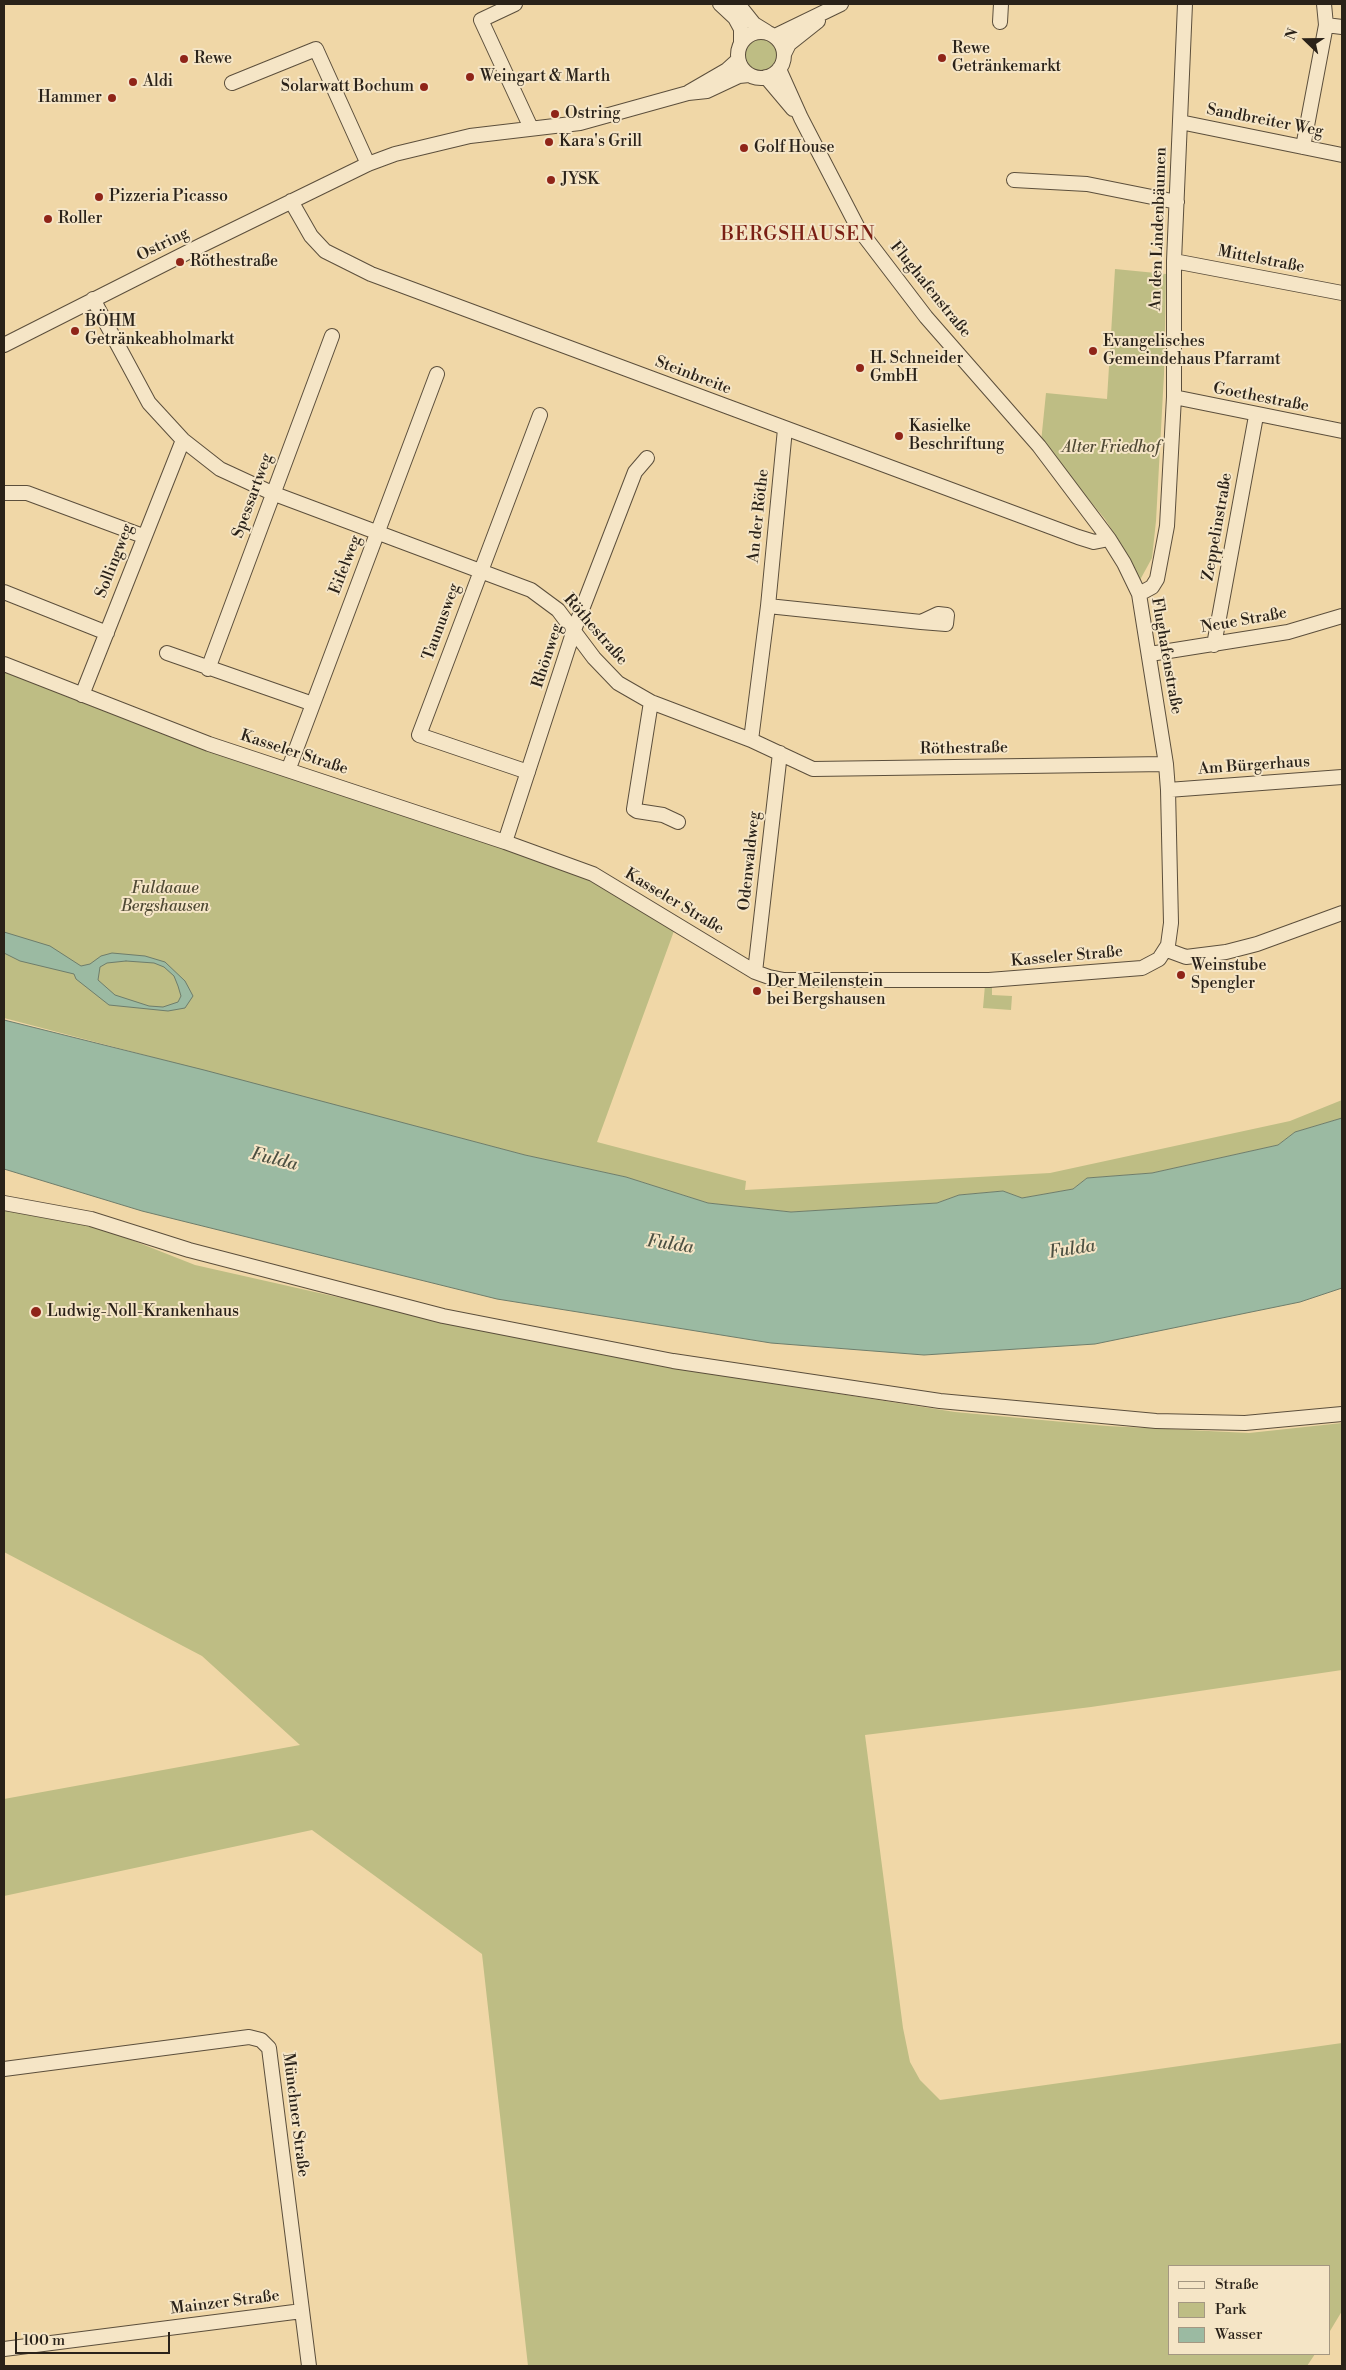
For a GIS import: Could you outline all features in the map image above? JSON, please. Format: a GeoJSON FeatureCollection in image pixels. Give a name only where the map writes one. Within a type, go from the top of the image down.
{"type":"FeatureCollection","features":[{"type":"Feature","properties":{"kind":"street"},"geometry":{"type":"LineString","coordinates":[[515,4],[481,20],[531,128]]}},
{"type":"Feature","properties":{"kind":"street"},"geometry":{"type":"LineString","coordinates":[[720,4],[735,18],[741,29],[738,60],[743,70],[749,75],[766,77],[779,69],[790,44],[828,12],[841,4]]}},
{"type":"Feature","properties":{"kind":"street"},"geometry":{"type":"LineString","coordinates":[[738,4],[754,24],[771,34],[783,47],[784,54]]}},
{"type":"Feature","properties":{"kind":"street"},"geometry":{"type":"LineString","coordinates":[[1000,22],[1001,4]]}},
{"type":"Feature","properties":{"kind":"street","name":"An den Lindenbäumen"},"geometry":{"type":"LineString","coordinates":[[1139,594],[1152,587],[1160,566],[1167,526],[1174,397],[1174,262],[1185,4]]}},
{"type":"Feature","properties":{"kind":"street"},"geometry":{"type":"LineString","coordinates":[[1302,147],[1326,25],[1324,4]]}},
{"type":"Feature","properties":{"kind":"street"},"geometry":{"type":"LineString","coordinates":[[741,42],[752,33],[771,34],[828,12]]}},
{"type":"Feature","properties":{"kind":"street"},"geometry":{"type":"LineString","coordinates":[[1326,25],[1342,27]]}},
{"type":"Feature","properties":{"kind":"street"},"geometry":{"type":"LineString","coordinates":[[232,83],[316,49],[368,164]]}},
{"type":"Feature","properties":{"kind":"street","name":"Ostring"},"geometry":{"type":"LineString","coordinates":[[688,93],[727,70],[738,60]]}},
{"type":"Feature","properties":{"kind":"street","name":"Flughafenstraße"},"geometry":{"type":"LineString","coordinates":[[779,69],[801,118],[858,228],[926,317],[1028,431],[1108,539],[1124,563],[1139,594],[1150,654],[1168,790],[1171,923],[1166,950]]}},
{"type":"Feature","properties":{"kind":"street","name":"Ostring"},"geometry":{"type":"LineString","coordinates":[[4,345],[291,201],[368,164],[395,154],[470,136],[580,122],[688,93],[707,91],[739,76],[749,75]]}},
{"type":"Feature","properties":{"kind":"street","name":"Flughafenstraße"},"geometry":{"type":"LineString","coordinates":[[766,77],[801,118]]}},
{"type":"Feature","properties":{"kind":"street","name":"Sandbreiter Weg"},"geometry":{"type":"LineString","coordinates":[[1180,122],[1342,155]]}},
{"type":"Feature","properties":{"kind":"street"},"geometry":{"type":"LineString","coordinates":[[1014,180],[1087,184],[1177,202]]}},
{"type":"Feature","properties":{"kind":"street","name":"Steinbreite"},"geometry":{"type":"LineString","coordinates":[[291,201],[311,236],[325,251],[345,262],[785,429],[1078,537],[1094,542],[1108,539]]}},
{"type":"Feature","properties":{"kind":"street","name":"Mittelstraße"},"geometry":{"type":"LineString","coordinates":[[1174,262],[1342,293]]}},
{"type":"Feature","properties":{"kind":"street","name":"Röthestraße"},"geometry":{"type":"LineString","coordinates":[[93,300],[149,403],[183,440],[220,468],[272,493],[479,572],[532,590],[558,610],[594,658],[618,683],[651,702],[751,740],[813,769],[1166,764]]}},
{"type":"Feature","properties":{"kind":"street","name":"Spessartweg"},"geometry":{"type":"LineString","coordinates":[[208,669],[332,336]]}},
{"type":"Feature","properties":{"kind":"street","name":"Eifelweg"},"geometry":{"type":"LineString","coordinates":[[289,768],[437,374]]}},
{"type":"Feature","properties":{"kind":"street","name":"Goethestraße"},"geometry":{"type":"LineString","coordinates":[[1174,397],[1256,416],[1342,432]]}},
{"type":"Feature","properties":{"kind":"street","name":"Taunusweg"},"geometry":{"type":"LineString","coordinates":[[528,772],[418,735],[540,415]]}},
{"type":"Feature","properties":{"kind":"street","name":"Zeppelinstraße"},"geometry":{"type":"LineString","coordinates":[[1214,645],[1256,416]]}},
{"type":"Feature","properties":{"kind":"street","name":"An der Röthe"},"geometry":{"type":"LineString","coordinates":[[751,740],[768,606],[785,429]]}},
{"type":"Feature","properties":{"kind":"street","name":"Sollingweg"},"geometry":{"type":"LineString","coordinates":[[82,696],[143,536],[183,440]]}},
{"type":"Feature","properties":{"kind":"street","name":"Rhönweg"},"geometry":{"type":"LineString","coordinates":[[505,842],[574,630],[635,472],[647,458]]}},
{"type":"Feature","properties":{"kind":"street"},"geometry":{"type":"LineString","coordinates":[[4,494],[32,494],[143,536]]}},
{"type":"Feature","properties":{"kind":"street"},"geometry":{"type":"LineString","coordinates":[[4,592],[107,633]]}},
{"type":"Feature","properties":{"kind":"street"},"geometry":{"type":"LineString","coordinates":[[768,606],[921,622]]}},
{"type":"Feature","properties":{"kind":"street","name":"Neue Straße"},"geometry":{"type":"LineString","coordinates":[[1150,654],[1288,632],[1342,616]]}},
{"type":"Feature","properties":{"kind":"street"},"geometry":{"type":"LineString","coordinates":[[167,653],[208,669],[313,704]]}},
{"type":"Feature","properties":{"kind":"street","name":"Kasseler Straße"},"geometry":{"type":"LineString","coordinates":[[4,664],[82,696],[249,758],[289,768],[505,842],[607,882],[754,972],[784,980],[989,980],[1142,968],[1159,959],[1166,950]]}},
{"type":"Feature","properties":{"kind":"street"},"geometry":{"type":"LineString","coordinates":[[651,702],[634,809],[663,815],[678,822]]}},
{"type":"Feature","properties":{"kind":"street","name":"Odenwaldweg"},"geometry":{"type":"LineString","coordinates":[[754,972],[780,753]]}},
{"type":"Feature","properties":{"kind":"street","name":"Am Bürgerhaus"},"geometry":{"type":"LineString","coordinates":[[1168,790],[1342,777]]}},
{"type":"Feature","properties":{"kind":"street"},"geometry":{"type":"LineString","coordinates":[[1166,950],[1186,957],[1226,952],[1256,944],[1342,913]]}},
{"type":"Feature","properties":{"kind":"street"},"geometry":{"type":"LineString","coordinates":[[4,1203],[91,1219],[190,1250],[443,1316],[673,1360],[940,1401],[1156,1421],[1246,1423],[1342,1414]]}},
{"type":"Feature","properties":{"kind":"street","name":"Münchner Straße"},"geometry":{"type":"LineString","coordinates":[[4,2069],[249,2037],[261,2040],[269,2048],[309,2366]]}},
{"type":"Feature","properties":{"kind":"street","name":"Mainzer Straße"},"geometry":{"type":"LineString","coordinates":[[4,2349],[302,2311]]}},
{"type":"Feature","properties":{"kind":"green space"},"geometry":{"type":"Polygon","coordinates":[[[761,39],[767,40],[772,44],[776,49],[776,61],[772,66],[767,70],[761,71],[755,70],[750,66],[746,61],[745,55],[746,49],[750,44],[755,40],[761,39]]]}},
{"type":"Feature","properties":{"kind":"green space","name":"Alter Friedhof"},"geometry":{"type":"Polygon","coordinates":[[[1115,269],[1166,274],[1164,374],[1156,521],[1152,558],[1140,580],[1124,549],[1105,519],[1041,442],[1046,393],[1107,399],[1115,269]]]}},
{"type":"Feature","properties":{"kind":"green space","name":"Fuldaaue Bergshausen"},"geometry":{"type":"Polygon","coordinates":[[[4,670],[580,874],[674,931],[597,1142],[746,1181],[745,1190],[1050,1173],[1290,1121],[1342,1100],[1342,1118],[1295,1132],[1278,1145],[1152,1173],[1087,1178],[1073,1189],[1022,1198],[1003,1191],[959,1195],[937,1203],[791,1212],[708,1203],[626,1177],[525,1155],[4,1018],[4,670]]]}},
{"type":"Feature","properties":{"kind":"green space"},"geometry":{"type":"Polygon","coordinates":[[[985,985],[992,986],[992,995],[1012,996],[1011,1010],[983,1008],[985,985]]]}},
{"type":"Feature","properties":{"kind":"green space"},"geometry":{"type":"Polygon","coordinates":[[[4,1210],[91,1224],[195,1265],[488,1331],[661,1366],[955,1412],[1107,1426],[1249,1433],[1342,1423],[1342,1670],[1091,1707],[865,1735],[903,2028],[910,2062],[920,2080],[940,2100],[1342,2043],[1342,2311],[1331,2329],[1331,2265],[1168,2265],[1168,2355],[1314,2355],[1307,2366],[528,2366],[482,1954],[312,1830],[4,1896],[4,1799],[300,1745],[202,1656],[4,1552],[4,1210]]]}},
{"type":"Feature","properties":{"kind":"water"},"geometry":{"type":"Polygon","coordinates":[[[4,932],[50,946],[81,966],[90,964],[101,956],[112,953],[145,956],[165,962],[185,981],[193,996],[185,1008],[168,1011],[109,1005],[76,979],[74,974],[20,961],[4,953],[4,932]],[[126,961],[107,963],[100,967],[98,980],[115,995],[149,1006],[163,1007],[178,1002],[181,996],[174,976],[164,967],[154,963],[126,961]]]}},
{"type":"Feature","properties":{"kind":"water","name":"Fulda"},"geometry":{"type":"Polygon","coordinates":[[[4,1020],[204,1070],[525,1155],[626,1177],[708,1203],[791,1212],[937,1203],[959,1195],[1003,1191],[1022,1198],[1073,1189],[1087,1178],[1152,1173],[1278,1145],[1295,1132],[1342,1118],[1342,1288],[1300,1302],[1095,1344],[924,1355],[771,1343],[497,1299],[142,1211],[4,1169],[4,1020]]]}},
{"type":"Feature","properties":{"kind":"place","name":"Rewe Getränkemarkt"},"geometry":{"type":"Point","coordinates":[942,58]}},
{"type":"Feature","properties":{"kind":"place","name":"Rewe"},"geometry":{"type":"Point","coordinates":[184,59]}},
{"type":"Feature","properties":{"kind":"place","name":"Weingart & Marth"},"geometry":{"type":"Point","coordinates":[470,77]}},
{"type":"Feature","properties":{"kind":"place","name":"Aldi"},"geometry":{"type":"Point","coordinates":[133,82]}},
{"type":"Feature","properties":{"kind":"place","name":"Solarwatt Bochum"},"geometry":{"type":"Point","coordinates":[424,87]}},
{"type":"Feature","properties":{"kind":"place","name":"Hammer"},"geometry":{"type":"Point","coordinates":[112,98]}},
{"type":"Feature","properties":{"kind":"place","name":"Ostring"},"geometry":{"type":"Point","coordinates":[555,114]}},
{"type":"Feature","properties":{"kind":"place","name":"Kara's Grill"},"geometry":{"type":"Point","coordinates":[549,142]}},
{"type":"Feature","properties":{"kind":"place","name":"Golf House"},"geometry":{"type":"Point","coordinates":[744,148]}},
{"type":"Feature","properties":{"kind":"place","name":"JYSK"},"geometry":{"type":"Point","coordinates":[551,180]}},
{"type":"Feature","properties":{"kind":"place","name":"Pizzeria Picasso"},"geometry":{"type":"Point","coordinates":[99,197]}},
{"type":"Feature","properties":{"kind":"place","name":"Roller"},"geometry":{"type":"Point","coordinates":[48,219]}},
{"type":"Feature","properties":{"kind":"place","name":"Röthestraße"},"geometry":{"type":"Point","coordinates":[180,262]}},
{"type":"Feature","properties":{"kind":"place","name":"BÖHM Getränkeabholmarkt"},"geometry":{"type":"Point","coordinates":[75,331]}},
{"type":"Feature","properties":{"kind":"place","name":"Evangelisches Gemeindehaus Pfarramt"},"geometry":{"type":"Point","coordinates":[1093,351]}},
{"type":"Feature","properties":{"kind":"place","name":"H. Schneider GmbH"},"geometry":{"type":"Point","coordinates":[860,368]}},
{"type":"Feature","properties":{"kind":"place","name":"Kasielke Beschriftung"},"geometry":{"type":"Point","coordinates":[899,436]}},
{"type":"Feature","properties":{"kind":"place","name":"Weinstube Spengler"},"geometry":{"type":"Point","coordinates":[1181,975]}},
{"type":"Feature","properties":{"kind":"place","name":"Der Meilenstein bei Bergshausen"},"geometry":{"type":"Point","coordinates":[757,991]}},
{"type":"Feature","properties":{"kind":"place","name":"Ludwig-Noll-Krankenhaus"},"geometry":{"type":"Point","coordinates":[36,1312]}},
{"type":"Feature","properties":{"kind":"district","name":"BERGSHAUSEN"},"geometry":{"type":"Point","coordinates":[798,235]}}]}
